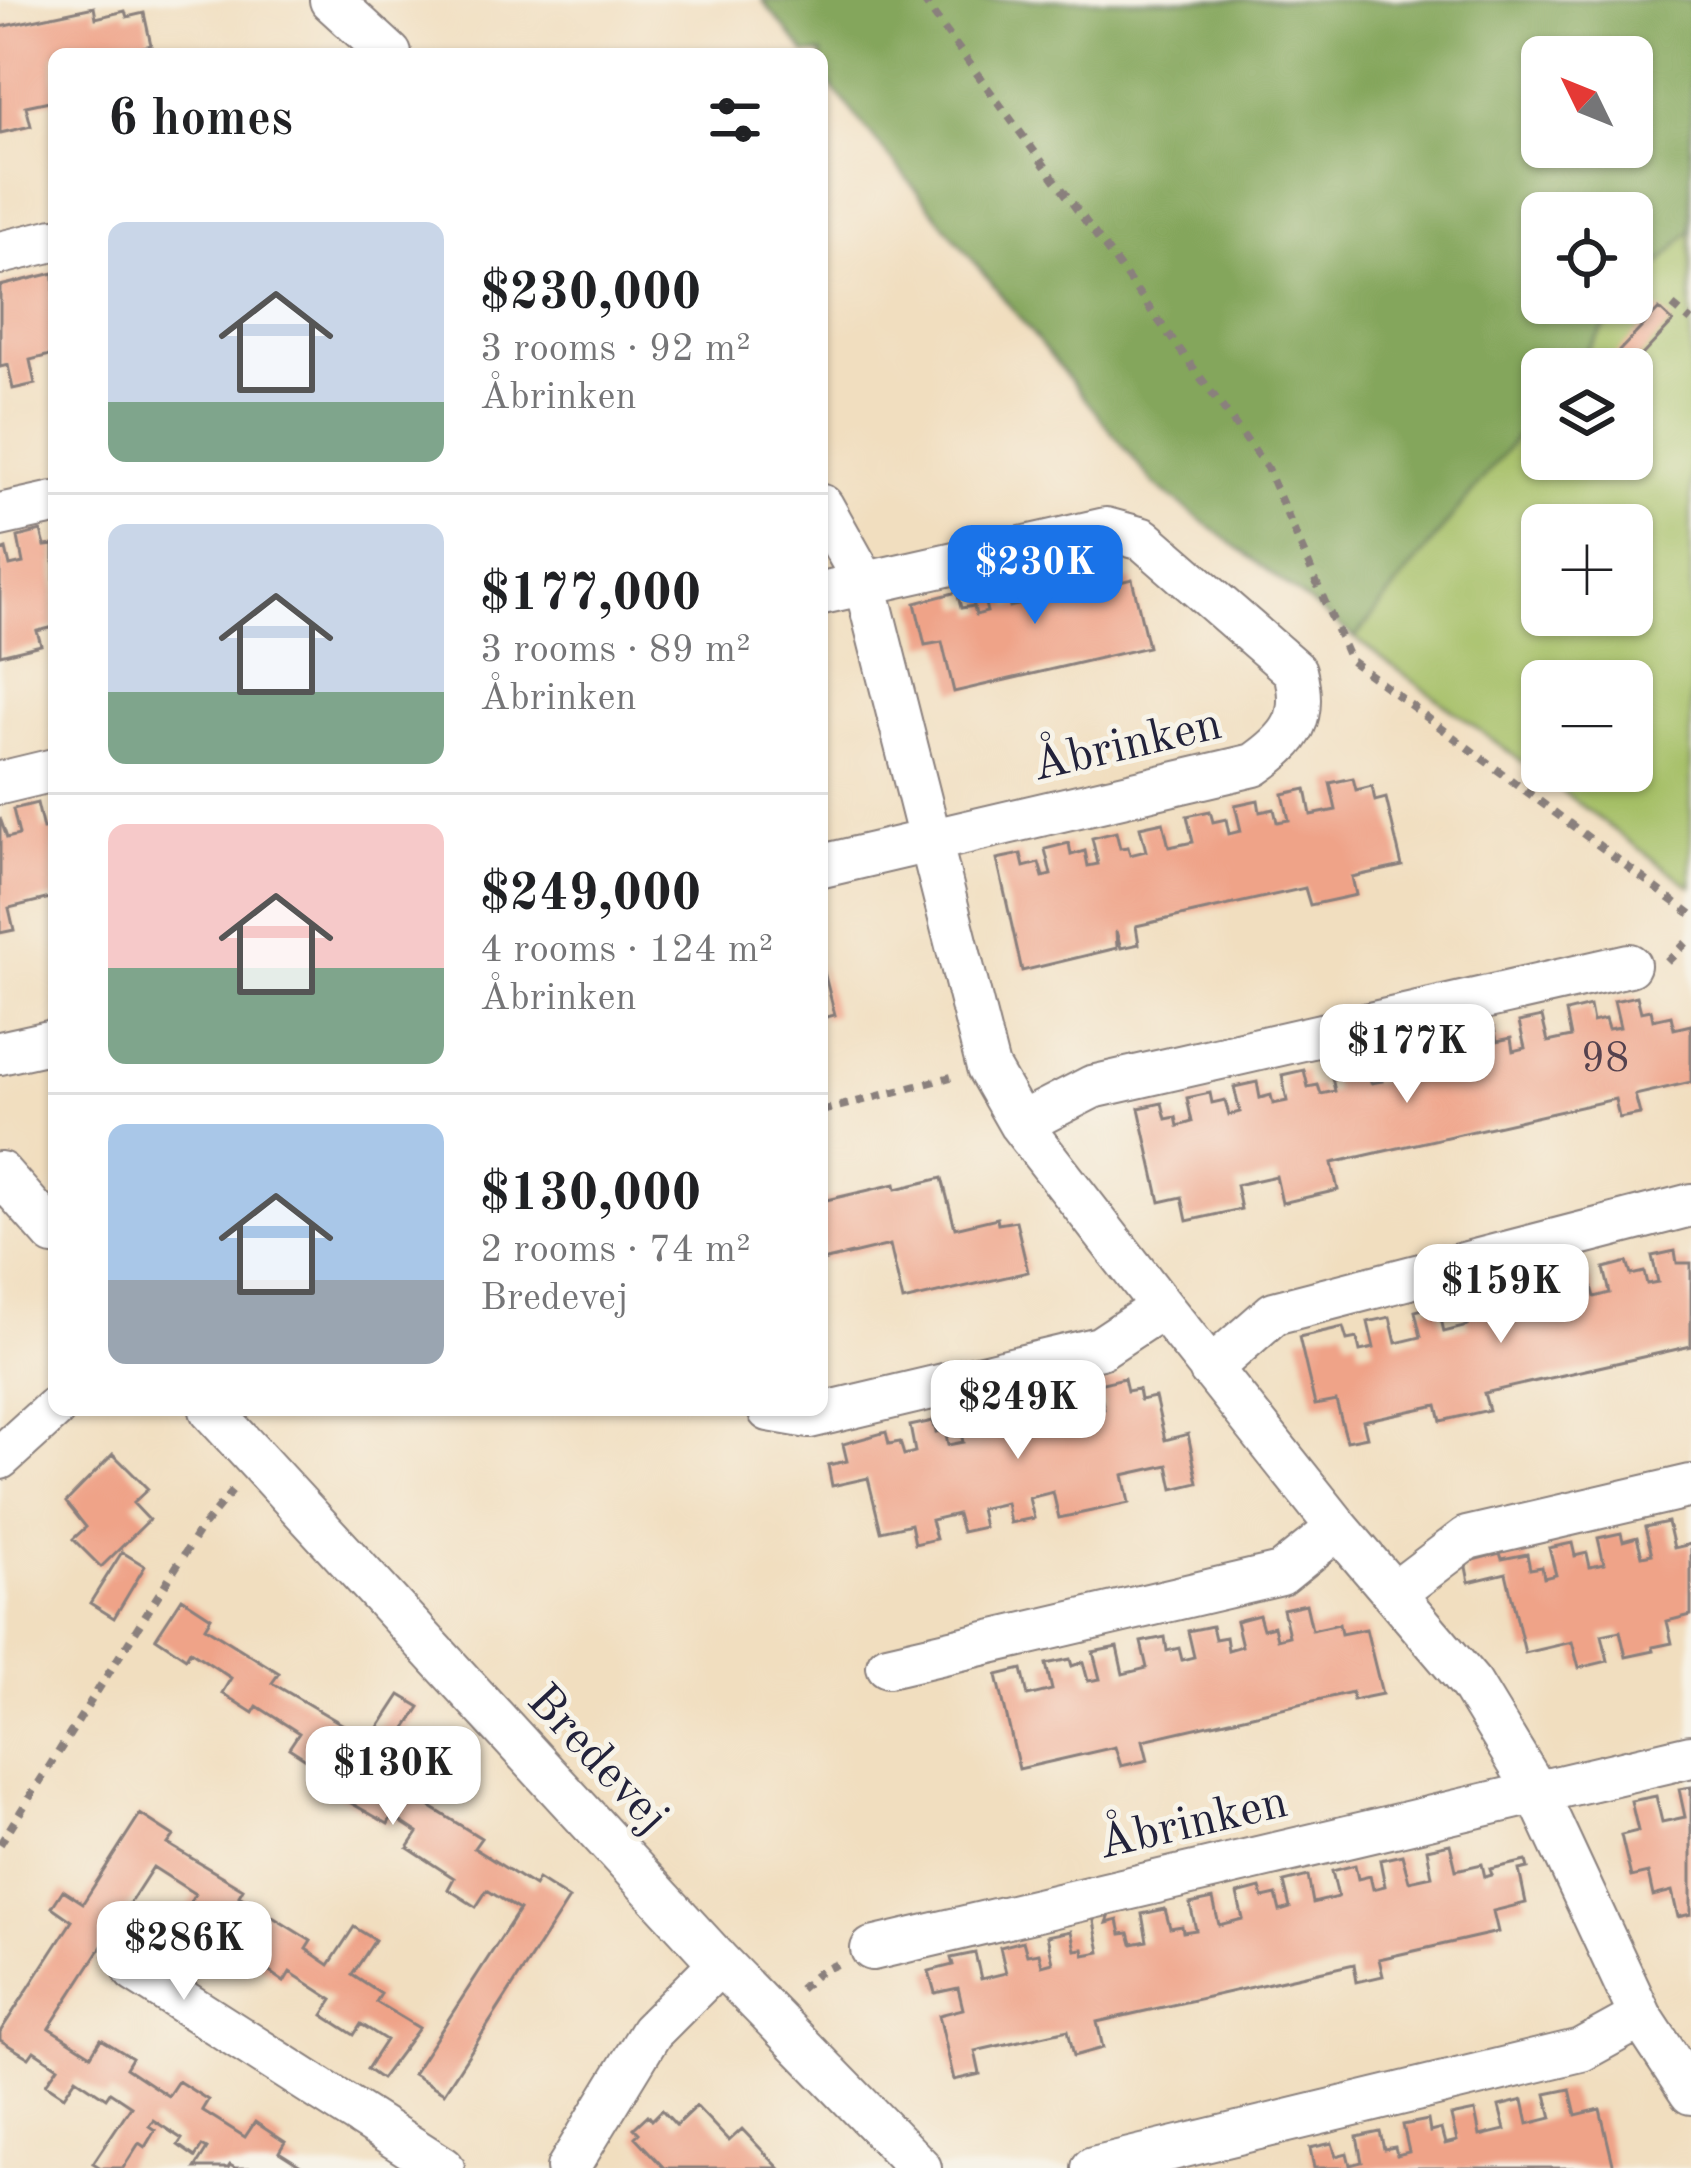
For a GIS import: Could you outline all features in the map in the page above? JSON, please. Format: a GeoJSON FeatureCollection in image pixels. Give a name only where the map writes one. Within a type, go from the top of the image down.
{"type":"FeatureCollection","features":[{"type":"Feature","properties":{"kind":"street"},"geometry":{"type":"LineString","coordinates":[[331,0],[383,48]]}},
{"type":"Feature","properties":{"kind":"street"},"geometry":{"type":"LineString","coordinates":[[0,253],[48,241]]}},
{"type":"Feature","properties":{"kind":"street"},"geometry":{"type":"LineString","coordinates":[[0,515],[48,504]]}},
{"type":"Feature","properties":{"kind":"street"},"geometry":{"type":"LineString","coordinates":[[828,517],[865,583],[988,1068],[1020,1124],[1210,1369],[1471,1684],[1536,1791],[1641,2017],[1685,2070]]}},
{"type":"Feature","properties":{"kind":"street","name":"Åbrinken"},"geometry":{"type":"LineString","coordinates":[[828,592],[1106,529],[1143,539],[1295,671],[1302,697],[1296,726],[1276,750],[1254,765],[828,865]]}},
{"type":"Feature","properties":{"kind":"street"},"geometry":{"type":"LineString","coordinates":[[0,783],[48,771]]}},
{"type":"Feature","properties":{"kind":"street"},"geometry":{"type":"LineString","coordinates":[[1020,1124],[1092,1087],[1629,965]]}},
{"type":"Feature","properties":{"kind":"street"},"geometry":{"type":"LineString","coordinates":[[0,1054],[48,1042]]}},
{"type":"Feature","properties":{"kind":"street"},"geometry":{"type":"LineString","coordinates":[[0,1173],[48,1227]]}},
{"type":"Feature","properties":{"kind":"street"},"geometry":{"type":"LineString","coordinates":[[1210,1369],[1274,1313],[1691,1205]]}},
{"type":"Feature","properties":{"kind":"street"},"geometry":{"type":"LineString","coordinates":[[828,1412],[1100,1348],[1162,1307]]}},
{"type":"Feature","properties":{"kind":"street"},"geometry":{"type":"LineString","coordinates":[[0,1458],[48,1414]]}},
{"type":"Feature","properties":{"kind":"street","name":"Bredevej"},"geometry":{"type":"LineString","coordinates":[[217,1416],[720,1963],[920,2168]]}},
{"type":"Feature","properties":{"kind":"street"},"geometry":{"type":"LineString","coordinates":[[1396,1592],[1467,1538],[1691,1486]]}},
{"type":"Feature","properties":{"kind":"street"},"geometry":{"type":"LineString","coordinates":[[888,1666],[1281,1574],[1338,1528]]}},
{"type":"Feature","properties":{"kind":"street","name":"Åbrinken"},"geometry":{"type":"LineString","coordinates":[[872,1949],[1691,1756]]}},
{"type":"Feature","properties":{"kind":"street"},"geometry":{"type":"LineString","coordinates":[[568,2168],[651,2032],[720,1963]]}},
{"type":"Feature","properties":{"kind":"street"},"geometry":{"type":"LineString","coordinates":[[135,1971],[442,2168]]}},
{"type":"Feature","properties":{"kind":"street"},"geometry":{"type":"LineString","coordinates":[[1093,2168],[1581,2050],[1641,2017]]}},
{"type":"Feature","properties":{"kind":"path"},"geometry":{"type":"LineString","coordinates":[[923,0],[1267,468],[1350,660],[1691,914]]}},
{"type":"Feature","properties":{"kind":"path"},"geometry":{"type":"LineString","coordinates":[[1673,306],[1691,321]]}},
{"type":"Feature","properties":{"kind":"path"},"geometry":{"type":"LineString","coordinates":[[828,1109],[988,1068]]}},
{"type":"Feature","properties":{"kind":"path"},"geometry":{"type":"LineString","coordinates":[[0,1844],[199,1532],[256,1460]]}},
{"type":"Feature","properties":{"kind":"path"},"geometry":{"type":"LineString","coordinates":[[771,2015],[818,1972],[872,1949]]}},
{"type":"Feature","properties":{"kind":"green space"},"geometry":{"type":"Polygon","coordinates":[[[762,0],[1691,0],[1691,230],[1653,271],[1653,192],[1521,192],[1521,324],[1607,324],[1588,348],[1521,348],[1521,431],[1355,638],[1154,484],[828,81],[828,48],[801,48],[762,0]]]}},
{"type":"Feature","properties":{"kind":"green space"},"geometry":{"type":"Polygon","coordinates":[[[1691,230],[1691,887],[1563,792],[1653,792],[1653,660],[1521,660],[1521,761],[1355,638],[1521,431],[1521,480],[1653,480],[1653,348],[1588,348],[1607,324],[1653,324],[1653,270],[1691,230]]]}},
{"type":"Feature","properties":{"kind":"building"},"geometry":{"type":"Polygon","coordinates":[[[94,7],[96,18],[125,11],[127,17],[144,13],[151,45],[48,48],[48,101],[26,106],[31,126],[0,133],[0,27],[94,7]]]}},
{"type":"Feature","properties":{"kind":"building"},"geometry":{"type":"Polygon","coordinates":[[[48,274],[48,356],[30,360],[35,384],[13,389],[8,365],[0,367],[0,286],[48,274]]]}},
{"type":"Feature","properties":{"kind":"building"},"geometry":{"type":"Polygon","coordinates":[[[1659,309],[1673,322],[1649,348],[1622,348],[1645,324],[1653,324],[1659,309]]]}},
{"type":"Feature","properties":{"kind":"building"},"geometry":{"type":"Polygon","coordinates":[[[41,531],[48,546],[48,628],[37,631],[41,645],[0,655],[0,551],[6,549],[10,566],[23,563],[18,537],[41,531]]]}},
{"type":"Feature","properties":{"kind":"building"},"geometry":{"type":"Polygon","coordinates":[[[1099,559],[1102,572],[1117,569],[1120,582],[1132,579],[1148,647],[954,692],[942,642],[925,645],[915,603],[957,592],[961,608],[974,606],[976,615],[987,612],[981,587],[1004,581],[1010,607],[1034,601],[1029,576],[1052,570],[1055,583],[1067,580],[1070,593],[1082,590],[1076,564],[1099,559]]]}},
{"type":"Feature","properties":{"kind":"building"},"geometry":{"type":"Polygon","coordinates":[[[1353,778],[1356,790],[1372,786],[1375,801],[1386,798],[1402,866],[1352,877],[1356,895],[1310,905],[1305,888],[1136,926],[1139,944],[1121,948],[1116,931],[1117,948],[1022,971],[997,859],[1021,854],[1024,867],[1039,863],[1043,877],[1051,875],[1045,849],[1069,843],[1071,855],[1085,851],[1088,866],[1098,864],[1092,838],[1116,832],[1120,848],[1128,847],[1130,855],[1146,851],[1140,827],[1163,822],[1169,847],[1193,842],[1187,816],[1210,811],[1213,822],[1226,819],[1229,834],[1241,831],[1235,805],[1258,800],[1260,812],[1274,809],[1277,822],[1289,820],[1283,794],[1306,789],[1311,815],[1336,810],[1330,783],[1353,778]]]}},
{"type":"Feature","properties":{"kind":"building"},"geometry":{"type":"Polygon","coordinates":[[[37,803],[43,829],[48,828],[48,898],[9,908],[14,930],[0,933],[0,818],[7,838],[19,835],[13,809],[37,803]]]}},
{"type":"Feature","properties":{"kind":"building"},"geometry":{"type":"Polygon","coordinates":[[[828,988],[835,1015],[828,1017],[828,988]]]}},
{"type":"Feature","properties":{"kind":"building"},"geometry":{"type":"Polygon","coordinates":[[[1637,996],[1641,1012],[1651,1010],[1653,1020],[1671,1016],[1674,1029],[1691,1025],[1691,1082],[1635,1095],[1640,1114],[1619,1118],[1615,1099],[1332,1163],[1338,1190],[1282,1203],[1276,1176],[1236,1185],[1241,1209],[1187,1221],[1182,1197],[1160,1202],[1139,1108],[1162,1103],[1166,1119],[1176,1117],[1178,1126],[1192,1122],[1187,1098],[1210,1093],[1212,1103],[1225,1100],[1229,1115],[1240,1112],[1234,1087],[1257,1082],[1260,1098],[1271,1095],[1273,1104],[1287,1101],[1282,1075],[1304,1070],[1308,1087],[1318,1085],[1321,1094],[1335,1091],[1329,1065],[1352,1060],[1355,1071],[1367,1068],[1371,1083],[1382,1081],[1376,1055],[1399,1049],[1402,1062],[1417,1058],[1421,1071],[1430,1069],[1424,1043],[1447,1038],[1451,1054],[1463,1052],[1465,1061],[1477,1058],[1471,1033],[1494,1028],[1497,1041],[1511,1038],[1513,1051],[1525,1048],[1519,1022],[1542,1017],[1548,1042],[1571,1037],[1566,1012],[1590,1006],[1593,1022],[1605,1019],[1608,1029],[1620,1027],[1614,1001],[1637,996]]]}},
{"type":"Feature","properties":{"kind":"building"},"geometry":{"type":"Polygon","coordinates":[[[942,1178],[955,1228],[997,1218],[998,1224],[1016,1221],[1028,1272],[903,1301],[890,1245],[828,1260],[828,1200],[895,1184],[896,1189],[942,1178]]]}},
{"type":"Feature","properties":{"kind":"building"},"geometry":{"type":"Polygon","coordinates":[[[1675,1251],[1677,1263],[1691,1263],[1691,1346],[1484,1393],[1489,1410],[1441,1421],[1437,1405],[1363,1421],[1367,1437],[1347,1441],[1336,1401],[1315,1405],[1299,1337],[1343,1327],[1347,1340],[1357,1338],[1360,1351],[1374,1348],[1368,1322],[1390,1317],[1396,1343],[1421,1337],[1415,1311],[1438,1305],[1444,1332],[1468,1326],[1462,1300],[1486,1295],[1492,1320],[1515,1314],[1510,1289],[1532,1284],[1535,1296],[1544,1294],[1547,1307],[1563,1304],[1557,1278],[1580,1273],[1582,1282],[1590,1280],[1595,1297],[1610,1293],[1604,1268],[1627,1262],[1631,1275],[1644,1272],[1647,1284],[1658,1282],[1652,1256],[1675,1251]]]}},
{"type":"Feature","properties":{"kind":"building"},"geometry":{"type":"Polygon","coordinates":[[[1124,1378],[1127,1391],[1138,1389],[1140,1400],[1155,1397],[1165,1440],[1188,1434],[1198,1483],[1173,1489],[1168,1465],[1123,1475],[1129,1503],[1059,1518],[1053,1492],[1029,1498],[1034,1518],[1010,1523],[1006,1503],[980,1509],[984,1527],[962,1532],[957,1514],[931,1520],[936,1539],[915,1544],[911,1524],[881,1531],[868,1478],[832,1486],[828,1465],[847,1461],[843,1444],[886,1432],[889,1444],[900,1442],[904,1455],[915,1452],[910,1426],[933,1421],[936,1432],[945,1430],[948,1445],[963,1442],[957,1416],[981,1411],[983,1422],[991,1421],[994,1433],[1009,1430],[1003,1404],[1029,1399],[1032,1412],[1043,1410],[1046,1422],[1058,1420],[1052,1394],[1075,1389],[1078,1402],[1090,1399],[1093,1412],[1104,1409],[1098,1384],[1124,1378]]]}},
{"type":"Feature","properties":{"kind":"building"},"geometry":{"type":"Polygon","coordinates":[[[113,1454],[148,1489],[133,1503],[149,1520],[101,1567],[73,1539],[86,1527],[66,1502],[113,1454]]]}},
{"type":"Feature","properties":{"kind":"building"},"geometry":{"type":"Polygon","coordinates":[[[1668,1522],[1674,1548],[1691,1544],[1691,1615],[1667,1621],[1672,1643],[1653,1647],[1654,1651],[1626,1657],[1620,1631],[1602,1635],[1608,1661],[1579,1668],[1572,1642],[1525,1653],[1506,1573],[1469,1582],[1465,1562],[1500,1553],[1502,1559],[1527,1554],[1530,1569],[1542,1567],[1544,1578],[1556,1575],[1549,1548],[1572,1543],[1575,1556],[1587,1553],[1590,1567],[1604,1564],[1598,1538],[1621,1533],[1623,1541],[1637,1537],[1642,1556],[1652,1554],[1645,1527],[1668,1522]]]}},
{"type":"Feature","properties":{"kind":"building"},"geometry":{"type":"Polygon","coordinates":[[[122,1552],[145,1566],[114,1618],[90,1603],[122,1552]]]}},
{"type":"Feature","properties":{"kind":"building"},"geometry":{"type":"Polygon","coordinates":[[[182,1598],[211,1617],[205,1627],[279,1673],[272,1683],[347,1727],[340,1738],[371,1758],[379,1746],[370,1741],[400,1695],[420,1707],[383,1764],[414,1784],[408,1793],[481,1838],[474,1848],[534,1886],[538,1879],[569,1899],[444,2093],[413,2074],[519,1910],[487,1890],[476,1907],[448,1889],[454,1878],[408,1848],[418,1833],[392,1816],[388,1824],[335,1794],[347,1775],[325,1761],[320,1768],[289,1748],[299,1733],[257,1706],[253,1713],[222,1693],[231,1678],[190,1651],[186,1658],[156,1638],[182,1598]]]}},
{"type":"Feature","properties":{"kind":"building"},"geometry":{"type":"Polygon","coordinates":[[[1306,1604],[1312,1630],[1339,1624],[1341,1634],[1366,1629],[1382,1694],[1353,1700],[1352,1692],[1143,1740],[1148,1760],[1121,1766],[1115,1747],[1019,1769],[997,1675],[1022,1669],[1028,1696],[1052,1690],[1046,1664],[1070,1659],[1072,1666],[1083,1662],[1088,1681],[1100,1679],[1093,1652],[1117,1647],[1123,1674],[1147,1668],[1141,1642],[1165,1637],[1167,1651],[1179,1648],[1182,1660],[1194,1657],[1188,1631],[1212,1626],[1215,1639],[1226,1637],[1228,1650],[1242,1646],[1236,1621],[1259,1615],[1263,1629],[1274,1626],[1277,1639],[1289,1636],[1283,1609],[1306,1604]]]}},
{"type":"Feature","properties":{"kind":"building"},"geometry":{"type":"Polygon","coordinates":[[[1691,1787],[1691,1914],[1678,1917],[1672,1891],[1653,1896],[1648,1873],[1631,1877],[1621,1835],[1638,1831],[1631,1801],[1656,1796],[1662,1822],[1685,1817],[1679,1789],[1691,1787]]]}},
{"type":"Feature","properties":{"kind":"building"},"geometry":{"type":"Polygon","coordinates":[[[140,1814],[174,1836],[168,1844],[243,1889],[239,1896],[311,1941],[306,1949],[329,1965],[354,1927],[375,1940],[352,1975],[381,1994],[376,2002],[419,2028],[381,2079],[367,2069],[386,2040],[361,2024],[354,2035],[323,2015],[333,2000],[290,1972],[284,1982],[255,1962],[265,1947],[223,1920],[216,1931],[185,1911],[195,1894],[153,1867],[49,2028],[91,2055],[101,2039],[132,2058],[126,2068],[168,2096],[178,2081],[208,2100],[202,2110],[245,2137],[255,2122],[285,2142],[279,2152],[304,2168],[195,2168],[207,2149],[202,2146],[195,2157],[178,2145],[182,2139],[153,2120],[149,2126],[155,2130],[145,2147],[139,2143],[123,2168],[101,2168],[93,2163],[131,2106],[110,2092],[106,2098],[76,2078],[64,2096],[46,2084],[58,2067],[34,2051],[29,2058],[0,2040],[0,2032],[72,1921],[52,1907],[63,1890],[83,1903],[140,1814]]]}},
{"type":"Feature","properties":{"kind":"building"},"geometry":{"type":"Polygon","coordinates":[[[1450,1844],[1456,1870],[1482,1864],[1485,1877],[1492,1875],[1490,1869],[1526,1861],[1528,1868],[1519,1870],[1526,1903],[1493,1911],[1498,1932],[1379,1959],[1383,1976],[1357,1982],[1354,1964],[1097,2022],[1103,2048],[1074,2056],[1068,2030],[975,2051],[980,2074],[954,2080],[939,2015],[963,2009],[958,1988],[935,1993],[929,1971],[953,1965],[951,1958],[975,1953],[981,1979],[1006,1973],[1000,1947],[1023,1941],[1027,1955],[1039,1953],[1042,1965],[1053,1962],[1047,1936],[1071,1931],[1075,1950],[1083,1949],[1084,1955],[1100,1952],[1093,1916],[1111,1912],[1107,1923],[1118,1920],[1121,1934],[1129,1933],[1132,1944],[1147,1941],[1142,1914],[1165,1909],[1170,1928],[1196,1930],[1190,1904],[1213,1899],[1219,1925],[1243,1919],[1237,1894],[1260,1888],[1263,1898],[1276,1895],[1280,1911],[1290,1908],[1284,1882],[1308,1876],[1313,1903],[1338,1897],[1332,1871],[1355,1865],[1358,1879],[1370,1876],[1373,1889],[1385,1886],[1380,1860],[1402,1855],[1409,1881],[1432,1876],[1427,1849],[1450,1844]]]}},
{"type":"Feature","properties":{"kind":"building"},"geometry":{"type":"Polygon","coordinates":[[[1570,2089],[1576,2115],[1600,2109],[1614,2168],[1314,2168],[1310,2148],[1332,2143],[1336,2156],[1347,2153],[1350,2165],[1362,2162],[1357,2137],[1380,2132],[1384,2149],[1395,2147],[1397,2155],[1409,2152],[1403,2125],[1428,2120],[1430,2132],[1441,2129],[1445,2144],[1457,2141],[1451,2116],[1475,2111],[1480,2136],[1505,2130],[1499,2106],[1523,2100],[1528,2124],[1552,2118],[1546,2094],[1570,2089]]]}},
{"type":"Feature","properties":{"kind":"building"},"geometry":{"type":"Polygon","coordinates":[[[696,2106],[729,2141],[742,2129],[779,2168],[664,2168],[635,2137],[639,2133],[634,2128],[662,2110],[676,2125],[696,2106]]]}}]}
